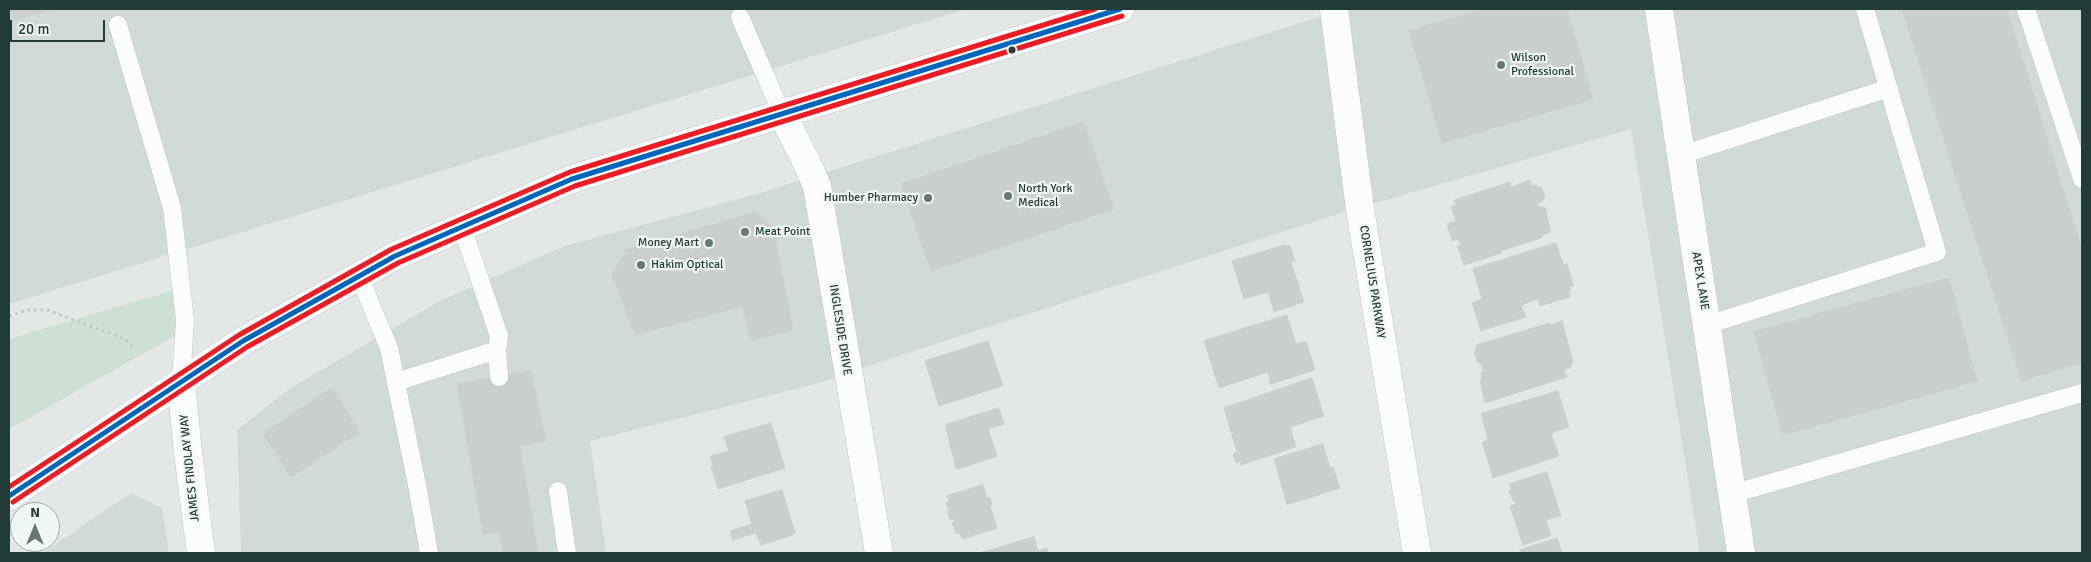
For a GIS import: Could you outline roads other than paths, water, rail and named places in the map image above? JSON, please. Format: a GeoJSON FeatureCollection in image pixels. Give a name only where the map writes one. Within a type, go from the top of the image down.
{"type":"FeatureCollection","features":[{"type":"Feature","properties":{"kind":"street"},"geometry":{"type":"LineString","coordinates":[[9,496],[242,341],[395,256],[462,226],[572,179],[782,114],[1081,15],[1120,9]]}},
{"type":"Feature","properties":{"kind":"street","name":"CORNELIUS PARKWAY"},"geometry":{"type":"LineString","coordinates":[[1334,9],[1360,209],[1417,553]]}},
{"type":"Feature","properties":{"kind":"street","name":"APEX LANE"},"geometry":{"type":"LineString","coordinates":[[1659,9],[1741,553]]}},
{"type":"Feature","properties":{"kind":"street","name":"INGLESIDE DRIVE"},"geometry":{"type":"LineString","coordinates":[[782,114],[807,162],[816,186],[879,553]]}},
{"type":"Feature","properties":{"kind":"street","name":"JAMES FINDLAY WAY"},"geometry":{"type":"LineString","coordinates":[[181,382],[201,553]]}},
{"type":"Feature","properties":{"kind":"lane"},"geometry":{"type":"LineString","coordinates":[[1707,325],[1938,252],[1865,9]]}},
{"type":"Feature","properties":{"kind":"lane"},"geometry":{"type":"LineString","coordinates":[[2026,9],[2082,179]]}},
{"type":"Feature","properties":{"kind":"lane"},"geometry":{"type":"LineString","coordinates":[[740,17],[782,114]]}},
{"type":"Feature","properties":{"kind":"lane"},"geometry":{"type":"LineString","coordinates":[[118,25],[172,208],[185,320],[181,382]]}},
{"type":"Feature","properties":{"kind":"lane"},"geometry":{"type":"LineString","coordinates":[[1681,155],[1889,88]]}},
{"type":"Feature","properties":{"kind":"lane"},"geometry":{"type":"LineString","coordinates":[[462,226],[499,336],[497,350],[499,376]]}},
{"type":"Feature","properties":{"kind":"lane"},"geometry":{"type":"LineString","coordinates":[[358,276],[389,348],[429,553]]}},
{"type":"Feature","properties":{"kind":"lane"},"geometry":{"type":"LineString","coordinates":[[396,382],[497,350]]}},
{"type":"Feature","properties":{"kind":"lane"},"geometry":{"type":"LineString","coordinates":[[1732,494],[2082,393]]}},
{"type":"Feature","properties":{"kind":"lane"},"geometry":{"type":"LineString","coordinates":[[558,491],[568,553]]}},
{"type":"Feature","properties":{"kind":"place","name":"Wilson Professional"},"geometry":{"type":"Point","coordinates":[1501,65]}},
{"type":"Feature","properties":{"kind":"place","name":"North York Medical"},"geometry":{"type":"Point","coordinates":[1008,196]}},
{"type":"Feature","properties":{"kind":"place","name":"Humber Pharmacy"},"geometry":{"type":"Point","coordinates":[928,198]}},
{"type":"Feature","properties":{"kind":"place","name":"Meat Point"},"geometry":{"type":"Point","coordinates":[745,232]}},
{"type":"Feature","properties":{"kind":"place","name":"Money Mart"},"geometry":{"type":"Point","coordinates":[709,243]}},
{"type":"Feature","properties":{"kind":"place","name":"Hakim Optical"},"geometry":{"type":"Point","coordinates":[641,265]}}]}
